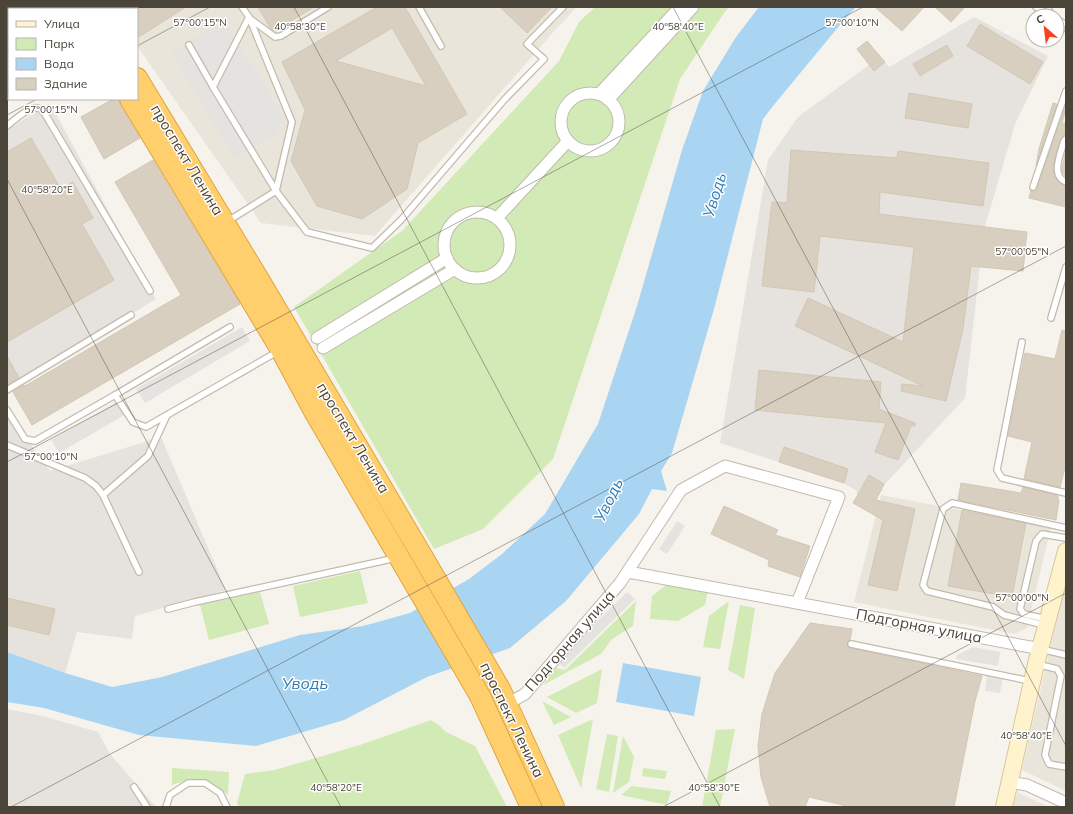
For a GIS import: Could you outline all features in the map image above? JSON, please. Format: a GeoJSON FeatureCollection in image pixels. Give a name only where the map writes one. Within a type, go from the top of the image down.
{"type":"FeatureCollection","features":[{"type":"Feature","properties":{"kind":"highway","name":"проспект Ленина"},"geometry":{"type":"LineString","coordinates":[[138,80],[225,223],[424,559],[503,697],[554,807]]}},
{"type":"Feature","properties":{"kind":"highway","name":"проспект Ленина"},"geometry":{"type":"LineString","coordinates":[[131,100],[281,350],[315,413],[480,696],[531,807]]}},
{"type":"Feature","properties":{"kind":"street"},"geometry":{"type":"LineString","coordinates":[[604,97],[680,7]]}},
{"type":"Feature","properties":{"kind":"street"},"geometry":{"type":"LineString","coordinates":[[604,97],[693,7]]}},
{"type":"Feature","properties":{"kind":"street"},"geometry":{"type":"LineString","coordinates":[[588,93],[604,97],[615,108],[619,119],[617,130],[614,138],[608,144],[600,148],[583,150],[568,141],[561,123],[566,105],[570,101],[581,94],[588,93]]}},
{"type":"Feature","properties":{"kind":"street"},"geometry":{"type":"LineString","coordinates":[[497,218],[568,141]]}},
{"type":"Feature","properties":{"kind":"street"},"geometry":{"type":"LineString","coordinates":[[474,212],[482,212],[497,218],[506,229],[510,243],[510,251],[504,264],[492,274],[478,278],[462,274],[455,269],[446,253],[445,242],[453,222],[467,214],[474,212]]}},
{"type":"Feature","properties":{"kind":"street"},"geometry":{"type":"LineString","coordinates":[[317,338],[448,258]]}},
{"type":"Feature","properties":{"kind":"street"},"geometry":{"type":"LineString","coordinates":[[323,348],[455,269]]}},
{"type":"Feature","properties":{"kind":"street","name":"Подгорная улица"},"geometry":{"type":"LineString","coordinates":[[503,697],[525,694],[620,583],[681,490],[725,466],[839,497],[797,603]]}},
{"type":"Feature","properties":{"kind":"street"},"geometry":{"type":"LineString","coordinates":[[1004,807],[1036,664],[1063,577],[1066,551]]}},
{"type":"Feature","properties":{"kind":"street","name":"Подгорная улица"},"geometry":{"type":"LineString","coordinates":[[628,572],[1041,649]]}},
{"type":"Feature","properties":{"kind":"street"},"geometry":{"type":"LineString","coordinates":[[1010,782],[1027,785],[1066,803]]}},
{"type":"Feature","properties":{"kind":"lane"},"geometry":{"type":"LineString","coordinates":[[225,223],[276,191],[292,122],[248,17],[242,7]]}},
{"type":"Feature","properties":{"kind":"lane"},"geometry":{"type":"LineString","coordinates":[[248,17],[275,37],[281,36],[328,7]]}},
{"type":"Feature","properties":{"kind":"lane"},"geometry":{"type":"LineString","coordinates":[[419,7],[441,46]]}},
{"type":"Feature","properties":{"kind":"lane"},"geometry":{"type":"LineString","coordinates":[[189,45],[276,191],[307,232],[372,248],[401,220],[504,100],[544,59],[526,44],[563,7]]}},
{"type":"Feature","properties":{"kind":"lane"},"geometry":{"type":"LineString","coordinates":[[213,87],[248,17]]}},
{"type":"Feature","properties":{"kind":"lane"},"geometry":{"type":"LineString","coordinates":[[1033,187],[1066,92]]}},
{"type":"Feature","properties":{"kind":"lane"},"geometry":{"type":"LineString","coordinates":[[7,126],[31,108],[36,107],[41,109],[150,291]]}},
{"type":"Feature","properties":{"kind":"lane"},"geometry":{"type":"LineString","coordinates":[[1066,139],[1064,141],[1057,170],[1059,177],[1066,182]]}},
{"type":"Feature","properties":{"kind":"lane"},"geometry":{"type":"LineString","coordinates":[[1051,318],[1066,267]]}},
{"type":"Feature","properties":{"kind":"lane"},"geometry":{"type":"LineString","coordinates":[[7,390],[131,315]]}},
{"type":"Feature","properties":{"kind":"lane"},"geometry":{"type":"LineString","coordinates":[[7,410],[25,439],[35,441],[230,327]]}},
{"type":"Feature","properties":{"kind":"lane"},"geometry":{"type":"LineString","coordinates":[[1022,342],[997,470],[1002,478],[1066,493]]}},
{"type":"Feature","properties":{"kind":"lane"},"geometry":{"type":"LineString","coordinates":[[115,395],[133,422],[146,426],[281,350]]}},
{"type":"Feature","properties":{"kind":"lane"},"geometry":{"type":"LineString","coordinates":[[103,495],[148,456],[167,415]]}},
{"type":"Feature","properties":{"kind":"lane"},"geometry":{"type":"LineString","coordinates":[[7,445],[85,478],[96,486],[103,495],[139,572]]}},
{"type":"Feature","properties":{"kind":"lane"},"geometry":{"type":"LineString","coordinates":[[1048,622],[1004,615],[993,607],[927,591],[923,585],[944,509],[952,503],[1066,528]]}},
{"type":"Feature","properties":{"kind":"lane"},"geometry":{"type":"LineString","coordinates":[[1048,622],[1024,614],[1020,609],[1036,540],[1042,534],[1066,538]]}},
{"type":"Feature","properties":{"kind":"lane"},"geometry":{"type":"LineString","coordinates":[[168,609],[386,560],[403,562]]}},
{"type":"Feature","properties":{"kind":"lane"},"geometry":{"type":"LineString","coordinates":[[851,644],[1032,682]]}},
{"type":"Feature","properties":{"kind":"lane"},"geometry":{"type":"LineString","coordinates":[[1041,649],[1066,655]]}},
{"type":"Feature","properties":{"kind":"lane"},"geometry":{"type":"LineString","coordinates":[[1036,664],[1057,669],[1060,676],[1045,756],[1049,764],[1066,766]]}},
{"type":"Feature","properties":{"kind":"lane"},"geometry":{"type":"LineString","coordinates":[[166,807],[170,795],[188,783],[205,782],[220,792],[227,807]]}},
{"type":"Feature","properties":{"kind":"lane"},"geometry":{"type":"LineString","coordinates":[[134,787],[147,807]]}},
{"type":"Feature","properties":{"kind":"shaded area"},"geometry":{"type":"Polygon","coordinates":[[[109,7],[577,7],[375,236],[261,223],[138,47],[138,8],[109,7]]]}},
{"type":"Feature","properties":{"kind":"shaded area"},"geometry":{"type":"Polygon","coordinates":[[[974,17],[1025,44],[1025,48],[1033,48],[1048,56],[1015,124],[984,230],[965,398],[885,484],[869,512],[853,503],[858,495],[856,493],[857,491],[844,483],[720,443],[768,160],[798,117],[869,65],[885,62],[889,67],[974,17]]]}},
{"type":"Feature","properties":{"kind":"shaded area"},"geometry":{"type":"Polygon","coordinates":[[[225,20],[282,114],[278,133],[235,159],[171,53],[225,20]]]}},
{"type":"Feature","properties":{"kind":"shaded area"},"geometry":{"type":"Polygon","coordinates":[[[50,103],[156,299],[7,390],[7,130],[50,103]]]}},
{"type":"Feature","properties":{"kind":"shaded area"},"geometry":{"type":"Polygon","coordinates":[[[242,327],[250,341],[145,403],[136,389],[242,327]]]}},
{"type":"Feature","properties":{"kind":"shaded area"},"geometry":{"type":"Polygon","coordinates":[[[118,401],[126,414],[59,453],[51,440],[118,401]]]}},
{"type":"Feature","properties":{"kind":"shaded area"},"geometry":{"type":"Polygon","coordinates":[[[7,411],[50,471],[161,437],[226,590],[135,616],[132,639],[77,632],[65,673],[7,652],[7,411]]]}},
{"type":"Feature","properties":{"kind":"shaded area"},"geometry":{"type":"Polygon","coordinates":[[[881,495],[1051,527],[1027,628],[1014,634],[854,602],[881,495]]]}},
{"type":"Feature","properties":{"kind":"shaded area"},"geometry":{"type":"Polygon","coordinates":[[[677,521],[685,526],[667,554],[659,549],[677,521]]]}},
{"type":"Feature","properties":{"kind":"shaded area"},"geometry":{"type":"Polygon","coordinates":[[[1064,588],[1066,589],[1066,791],[1022,770],[1064,588]]]}},
{"type":"Feature","properties":{"kind":"shaded area"},"geometry":{"type":"Polygon","coordinates":[[[627,592],[635,599],[564,668],[557,661],[627,592]]]}},
{"type":"Feature","properties":{"kind":"shaded area"},"geometry":{"type":"Polygon","coordinates":[[[973,647],[1000,652],[998,666],[956,659],[957,655],[973,647]]]}},
{"type":"Feature","properties":{"kind":"shaded area"},"geometry":{"type":"Polygon","coordinates":[[[987,674],[1003,677],[1000,693],[985,691],[987,674]]]}},
{"type":"Feature","properties":{"kind":"shaded area"},"geometry":{"type":"Polygon","coordinates":[[[7,709],[43,716],[98,732],[110,754],[156,807],[7,807],[7,709]]]}},
{"type":"Feature","properties":{"kind":"shaded area"},"geometry":{"type":"Polygon","coordinates":[[[1017,792],[1049,807],[1013,807],[1017,792]]]}},
{"type":"Feature","properties":{"kind":"green space"},"geometry":{"type":"Polygon","coordinates":[[[595,7],[729,7],[680,79],[553,459],[483,529],[434,549],[294,307],[403,230],[559,61],[579,22],[595,7]]]}},
{"type":"Feature","properties":{"kind":"green space"},"geometry":{"type":"Polygon","coordinates":[[[360,571],[368,603],[300,617],[293,586],[360,571]]]}},
{"type":"Feature","properties":{"kind":"green space"},"geometry":{"type":"Polygon","coordinates":[[[669,583],[708,591],[705,605],[678,621],[650,619],[652,596],[669,583]]]}},
{"type":"Feature","properties":{"kind":"green space"},"geometry":{"type":"Polygon","coordinates":[[[260,592],[269,624],[209,640],[200,605],[260,592]]]}},
{"type":"Feature","properties":{"kind":"green space"},"geometry":{"type":"Polygon","coordinates":[[[636,601],[633,626],[612,639],[601,654],[543,685],[556,668],[565,670],[636,601]]]}},
{"type":"Feature","properties":{"kind":"green space"},"geometry":{"type":"Polygon","coordinates":[[[729,601],[720,649],[703,647],[709,616],[729,601]]]}},
{"type":"Feature","properties":{"kind":"green space"},"geometry":{"type":"Polygon","coordinates":[[[740,605],[755,608],[744,679],[728,670],[740,605]]]}},
{"type":"Feature","properties":{"kind":"green space"},"geometry":{"type":"Polygon","coordinates":[[[602,669],[597,703],[576,713],[547,697],[602,669]]]}},
{"type":"Feature","properties":{"kind":"green space"},"geometry":{"type":"Polygon","coordinates":[[[542,701],[571,717],[554,725],[542,701]]]}},
{"type":"Feature","properties":{"kind":"green space"},"geometry":{"type":"Polygon","coordinates":[[[593,719],[581,788],[558,735],[593,719]]]}},
{"type":"Feature","properties":{"kind":"green space"},"geometry":{"type":"Polygon","coordinates":[[[431,720],[446,732],[475,746],[507,807],[239,807],[237,803],[245,774],[275,770],[360,745],[431,720]]]}},
{"type":"Feature","properties":{"kind":"green space"},"geometry":{"type":"Polygon","coordinates":[[[735,729],[720,807],[702,807],[716,730],[735,729]]]}},
{"type":"Feature","properties":{"kind":"green space"},"geometry":{"type":"Polygon","coordinates":[[[607,734],[618,736],[609,792],[596,789],[607,734]]]}},
{"type":"Feature","properties":{"kind":"green space"},"geometry":{"type":"Polygon","coordinates":[[[623,736],[634,757],[629,782],[613,793],[623,736]]]}},
{"type":"Feature","properties":{"kind":"green space"},"geometry":{"type":"Polygon","coordinates":[[[172,768],[229,772],[228,795],[214,786],[202,781],[195,780],[180,782],[172,785],[172,768]]]}},
{"type":"Feature","properties":{"kind":"green space"},"geometry":{"type":"Polygon","coordinates":[[[643,768],[667,771],[665,779],[642,776],[643,768]]]}},
{"type":"Feature","properties":{"kind":"green space"},"geometry":{"type":"Polygon","coordinates":[[[632,786],[671,791],[667,805],[621,795],[632,786]]]}},
{"type":"Feature","properties":{"kind":"water","name":"Уводь"},"geometry":{"type":"Polygon","coordinates":[[[759,7],[856,7],[763,119],[714,309],[672,453],[661,471],[667,491],[652,489],[639,514],[566,601],[510,648],[427,677],[344,720],[256,746],[139,735],[44,708],[7,702],[7,652],[65,673],[112,687],[162,677],[300,635],[363,626],[410,613],[469,579],[502,554],[545,514],[598,424],[637,306],[682,150],[703,91],[736,37],[759,7]]]}},
{"type":"Feature","properties":{"kind":"water"},"geometry":{"type":"Polygon","coordinates":[[[623,663],[701,677],[694,716],[616,702],[623,663]]]}},
{"type":"Feature","properties":{"kind":"building"},"geometry":{"type":"Polygon","coordinates":[[[137,7],[186,7],[138,37],[137,7]]]}},
{"type":"Feature","properties":{"kind":"building"},"geometry":{"type":"Polygon","coordinates":[[[258,7],[314,7],[274,31],[271,29],[258,7]]]}},
{"type":"Feature","properties":{"kind":"building"},"geometry":{"type":"Polygon","coordinates":[[[377,7],[405,7],[467,114],[418,143],[407,189],[362,219],[317,206],[291,161],[305,110],[282,62],[377,7]],[[392,28],[336,61],[426,86],[392,28]]]}},
{"type":"Feature","properties":{"kind":"building"},"geometry":{"type":"Polygon","coordinates":[[[500,7],[552,7],[527,33],[500,7]]]}},
{"type":"Feature","properties":{"kind":"building"},"geometry":{"type":"Polygon","coordinates":[[[875,7],[924,7],[902,31],[875,7]]]}},
{"type":"Feature","properties":{"kind":"building"},"geometry":{"type":"Polygon","coordinates":[[[935,7],[965,7],[951,22],[935,7]]]}},
{"type":"Feature","properties":{"kind":"building"},"geometry":{"type":"Polygon","coordinates":[[[980,24],[1043,62],[1030,84],[967,46],[980,24]]]}},
{"type":"Feature","properties":{"kind":"building"},"geometry":{"type":"Polygon","coordinates":[[[867,41],[885,62],[874,71],[857,49],[867,41]]]}},
{"type":"Feature","properties":{"kind":"building"},"geometry":{"type":"Polygon","coordinates":[[[947,45],[953,56],[920,76],[913,64],[947,45]]]}},
{"type":"Feature","properties":{"kind":"building"},"geometry":{"type":"Polygon","coordinates":[[[909,93],[972,104],[968,128],[905,118],[909,93]]]}},
{"type":"Feature","properties":{"kind":"building"},"geometry":{"type":"Polygon","coordinates":[[[111,100],[119,100],[120,105],[140,138],[104,159],[81,117],[111,100]]]}},
{"type":"Feature","properties":{"kind":"building"},"geometry":{"type":"Polygon","coordinates":[[[1053,103],[1057,104],[1036,166],[1039,149],[1053,103]]]}},
{"type":"Feature","properties":{"kind":"building"},"geometry":{"type":"Polygon","coordinates":[[[1065,106],[1066,108],[1062,123],[1066,124],[1066,135],[1060,140],[1053,169],[1054,176],[1058,181],[1066,186],[1066,207],[1029,198],[1031,190],[1034,191],[1037,188],[1065,106]]]}},
{"type":"Feature","properties":{"kind":"building"},"geometry":{"type":"Polygon","coordinates":[[[31,138],[61,189],[73,182],[93,218],[82,224],[114,280],[7,342],[7,152],[31,138]]]}},
{"type":"Feature","properties":{"kind":"building"},"geometry":{"type":"Polygon","coordinates":[[[1066,149],[1066,177],[1062,169],[1066,149]]]}},
{"type":"Feature","properties":{"kind":"building"},"geometry":{"type":"Polygon","coordinates":[[[791,150],[897,158],[898,151],[989,163],[983,206],[880,192],[879,214],[1027,232],[1023,271],[971,266],[963,329],[946,401],[901,391],[902,384],[923,386],[795,326],[808,298],[903,342],[914,247],[820,236],[814,292],[762,286],[772,202],[787,203],[791,150]]]}},
{"type":"Feature","properties":{"kind":"building"},"geometry":{"type":"Polygon","coordinates":[[[153,160],[240,304],[32,425],[13,392],[181,295],[115,182],[153,160]]]}},
{"type":"Feature","properties":{"kind":"building"},"geometry":{"type":"Polygon","coordinates":[[[1062,330],[1066,331],[1066,464],[1060,487],[1024,479],[1032,442],[1008,436],[1025,353],[1055,359],[1062,330]]]}},
{"type":"Feature","properties":{"kind":"building"},"geometry":{"type":"Polygon","coordinates":[[[7,356],[19,378],[8,384],[7,382],[7,356]]]}},
{"type":"Feature","properties":{"kind":"building"},"geometry":{"type":"Polygon","coordinates":[[[759,370],[881,382],[879,409],[915,423],[915,426],[911,426],[898,460],[875,452],[886,423],[755,410],[759,370]]]}},
{"type":"Feature","properties":{"kind":"building"},"geometry":{"type":"Polygon","coordinates":[[[784,447],[848,469],[844,483],[779,462],[784,447]]]}},
{"type":"Feature","properties":{"kind":"building"},"geometry":{"type":"Polygon","coordinates":[[[869,475],[884,484],[876,500],[915,509],[897,591],[868,585],[883,520],[853,503],[869,475]]]}},
{"type":"Feature","properties":{"kind":"building"},"geometry":{"type":"Polygon","coordinates":[[[961,483],[1021,493],[1023,487],[1058,496],[1059,500],[1056,520],[958,500],[961,483]]]}},
{"type":"Feature","properties":{"kind":"building"},"geometry":{"type":"Polygon","coordinates":[[[724,506],[778,530],[775,535],[810,546],[800,577],[768,566],[769,560],[711,534],[724,506]]]}},
{"type":"Feature","properties":{"kind":"building"},"geometry":{"type":"Polygon","coordinates":[[[962,510],[1026,523],[1012,597],[948,586],[962,510]]]}},
{"type":"Feature","properties":{"kind":"building"},"geometry":{"type":"Polygon","coordinates":[[[7,598],[55,609],[49,635],[7,625],[7,598]]]}},
{"type":"Feature","properties":{"kind":"building"},"geometry":{"type":"Polygon","coordinates":[[[810,623],[852,629],[850,640],[847,644],[850,648],[982,676],[975,701],[954,807],[851,807],[809,797],[805,807],[770,807],[761,777],[758,746],[762,714],[775,673],[810,623]]]}}]}
